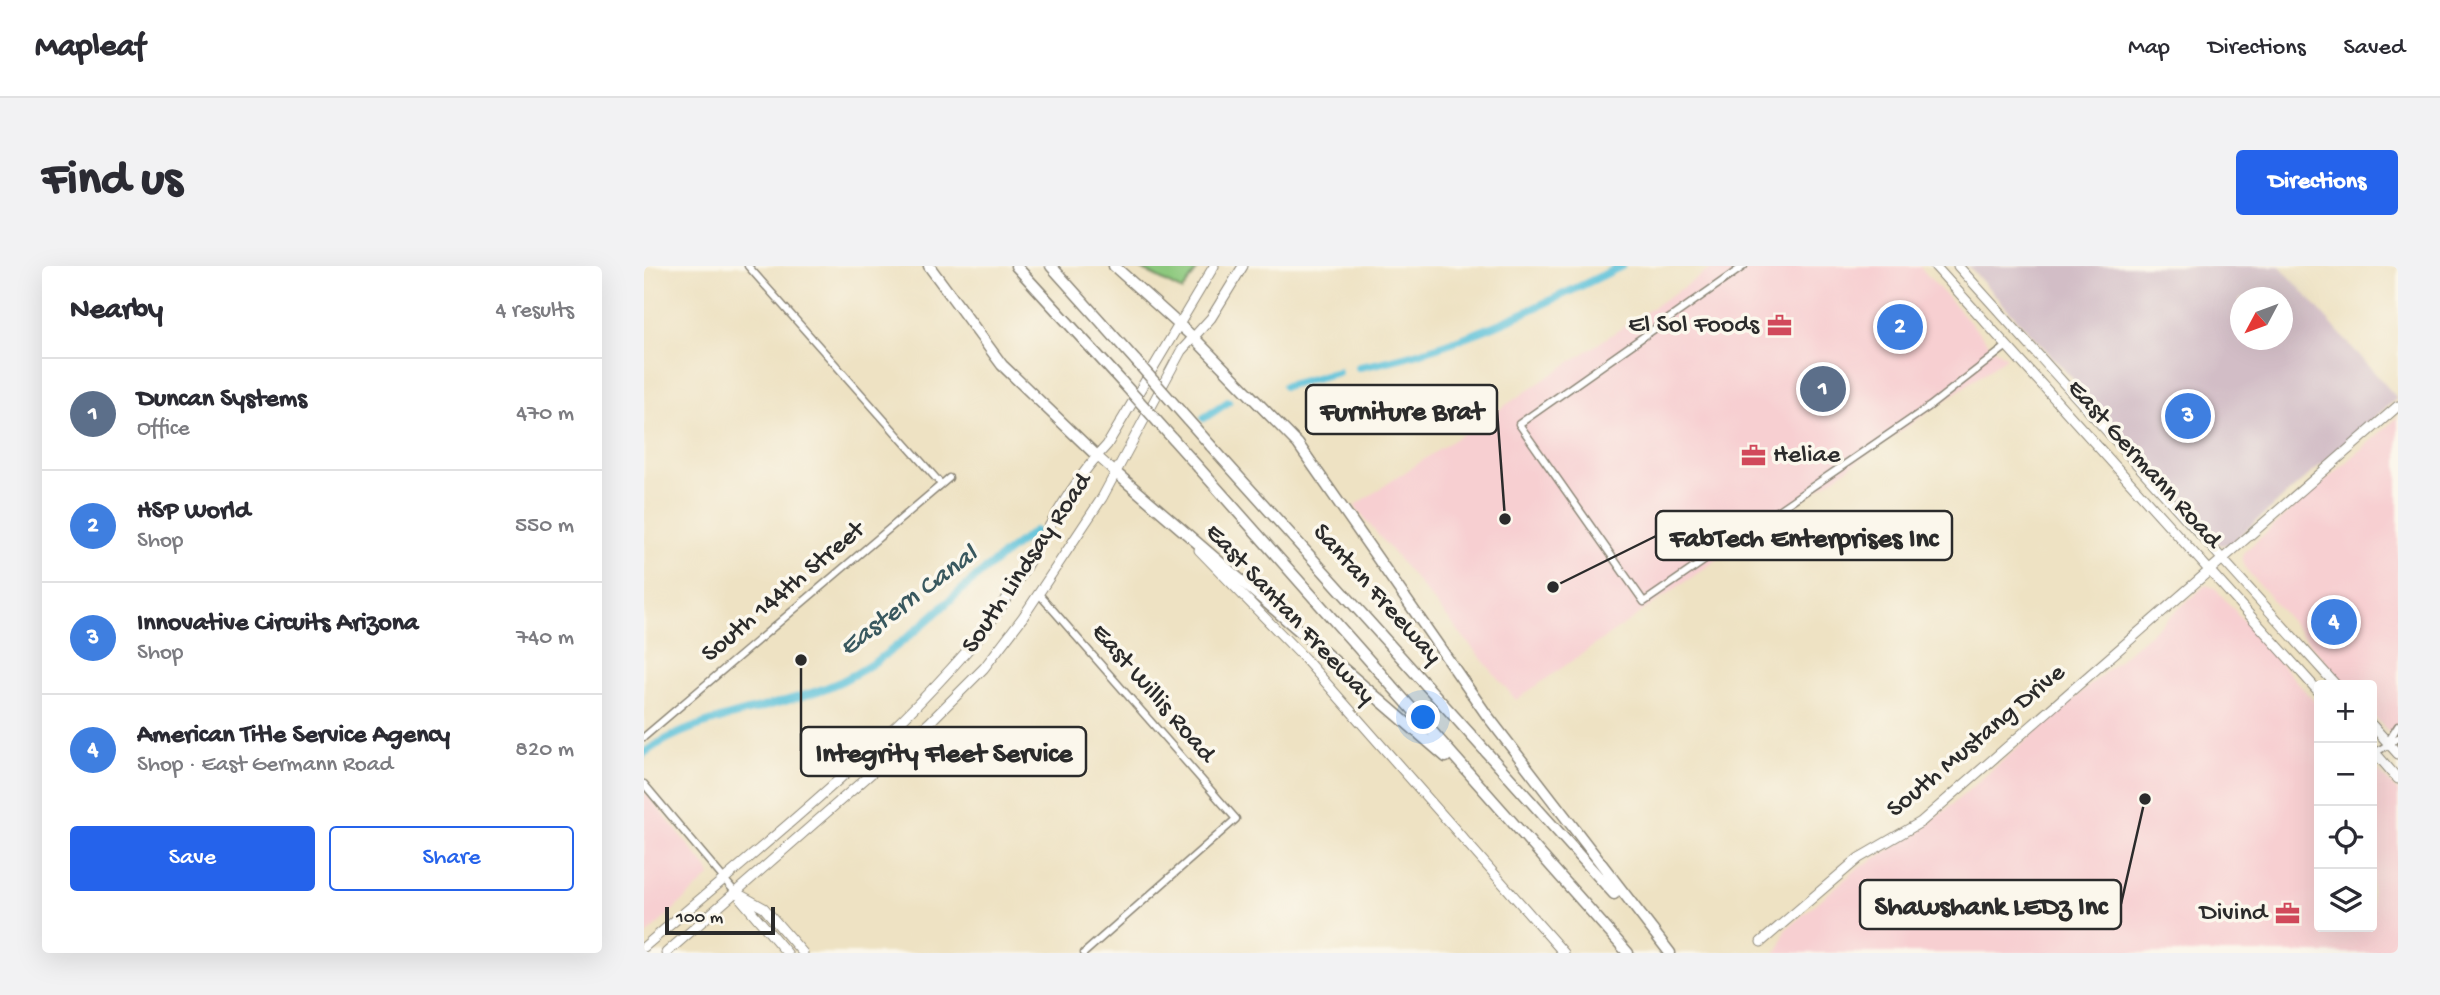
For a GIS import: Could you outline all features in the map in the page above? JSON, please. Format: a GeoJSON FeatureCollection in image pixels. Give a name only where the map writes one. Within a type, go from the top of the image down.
{"type":"FeatureCollection","features":[{"type":"Feature","properties":{"kind":"highway"},"geometry":{"type":"LineString","coordinates":[[929,266],[1002,366],[1097,456]]}},
{"type":"Feature","properties":{"kind":"highway","name":"Santan Freeway"},"geometry":{"type":"LineString","coordinates":[[1016,266],[1199,468],[1628,953]]}},
{"type":"Feature","properties":{"kind":"highway","name":"Santan Freeway"},"geometry":{"type":"LineString","coordinates":[[1051,266],[1668,953]]}},
{"type":"Feature","properties":{"kind":"highway"},"geometry":{"type":"LineString","coordinates":[[1114,266],[1195,339],[1304,453],[1494,724],[1668,953]]}},
{"type":"Feature","properties":{"kind":"highway"},"geometry":{"type":"LineString","coordinates":[[1115,472],[1474,781]]}},
{"type":"Feature","properties":{"kind":"main road","name":"South Lindsay Road"},"geometry":{"type":"LineString","coordinates":[[644,947],[882,738],[955,665],[1022,577],[1086,466],[1107,445],[1214,266]]}},
{"type":"Feature","properties":{"kind":"main road","name":"South Lindsay Road"},"geometry":{"type":"LineString","coordinates":[[666,953],[959,694],[1007,640],[1102,498],[1181,351],[1195,339],[1243,266]]}},
{"type":"Feature","properties":{"kind":"main road","name":"East Germann Road"},"geometry":{"type":"LineString","coordinates":[[1935,266],[2007,346],[2217,567],[2331,680]]}},
{"type":"Feature","properties":{"kind":"main road","name":"East Germann Road"},"geometry":{"type":"LineString","coordinates":[[1958,266],[2217,567],[2314,686]]}},
{"type":"Feature","properties":{"kind":"main road","name":"South Mustang Drive"},"geometry":{"type":"LineString","coordinates":[[1761,942],[1859,858],[1921,822],[2217,567],[2398,406]]}},
{"type":"Feature","properties":{"kind":"main road"},"geometry":{"type":"LineString","coordinates":[[1097,456],[1115,472]]}},
{"type":"Feature","properties":{"kind":"main road","name":"East Santan Freeway"},"geometry":{"type":"LineString","coordinates":[[1176,526],[1305,659],[1564,953]]}},
{"type":"Feature","properties":{"kind":"main road"},"geometry":{"type":"LineString","coordinates":[[2377,731],[2398,754]]}},
{"type":"Feature","properties":{"kind":"main road"},"geometry":{"type":"LineString","coordinates":[[2377,755],[2398,779]]}},
{"type":"Feature","properties":{"kind":"main road"},"geometry":{"type":"LineString","coordinates":[[735,892],[787,953]]}},
{"type":"Feature","properties":{"kind":"main road"},"geometry":{"type":"LineString","coordinates":[[735,892],[764,908],[803,953]]}},
{"type":"Feature","properties":{"kind":"street"},"geometry":{"type":"LineString","coordinates":[[748,266],[941,484]]}},
{"type":"Feature","properties":{"kind":"street"},"geometry":{"type":"LineString","coordinates":[[1744,266],[1518,424],[1644,602],[1930,406],[2007,346]]}},
{"type":"Feature","properties":{"kind":"street","name":"South 144th Street"},"geometry":{"type":"LineString","coordinates":[[644,737],[949,478]]}},
{"type":"Feature","properties":{"kind":"street","name":"East Willis Road"},"geometry":{"type":"LineString","coordinates":[[1039,594],[1236,818],[1084,953]]}},
{"type":"Feature","properties":{"kind":"street"},"geometry":{"type":"LineString","coordinates":[[2387,742],[2398,726]]}},
{"type":"Feature","properties":{"kind":"street"},"geometry":{"type":"LineString","coordinates":[[2377,748],[2398,738]]}},
{"type":"Feature","properties":{"kind":"street"},"geometry":{"type":"LineString","coordinates":[[644,784],[735,892]]}},
{"type":"Feature","properties":{"kind":"shaded area"},"geometry":{"type":"Polygon","coordinates":[[[1715,266],[1919,266],[1994,349],[2007,357],[1516,700],[1354,506],[1715,266]]]}},
{"type":"Feature","properties":{"kind":"shaded area"},"geometry":{"type":"Polygon","coordinates":[[[1968,266],[2280,266],[2397,398],[2230,544],[2220,545],[2114,429],[2099,407],[1968,266]]]}},
{"type":"Feature","properties":{"kind":"shaded area"},"geometry":{"type":"Polygon","coordinates":[[[2398,417],[2398,741],[2377,720],[2377,680],[2341,680],[2245,568],[2242,557],[2244,552],[2398,417]]]}},
{"type":"Feature","properties":{"kind":"shaded area"},"geometry":{"type":"Polygon","coordinates":[[[2206,585],[2215,588],[2314,701],[2314,932],[2377,932],[2377,769],[2398,792],[2398,953],[1775,953],[1779,950],[1785,930],[1857,869],[1920,832],[2206,585]]]}},
{"type":"Feature","properties":{"kind":"shaded area"},"geometry":{"type":"Polygon","coordinates":[[[644,791],[707,868],[710,876],[644,937],[644,791]]]}},
{"type":"Feature","properties":{"kind":"green space"},"geometry":{"type":"Polygon","coordinates":[[[1136,266],[1200,266],[1182,291],[1136,266]]]}},
{"type":"Feature","properties":{"kind":"waterway","name":"Eastern Canal"},"geometry":{"type":"LineString","coordinates":[[1359,367],[1394,360],[1461,339],[1526,312],[1622,266]]}},
{"type":"Feature","properties":{"kind":"waterway","name":"Eastern Canal"},"geometry":{"type":"LineString","coordinates":[[1285,386],[1338,372]]}},
{"type":"Feature","properties":{"kind":"waterway","name":"Eastern Canal"},"geometry":{"type":"LineString","coordinates":[[1204,418],[1228,402]]}},
{"type":"Feature","properties":{"kind":"waterway","name":"Eastern Canal"},"geometry":{"type":"LineString","coordinates":[[644,753],[708,722],[804,696],[847,679],[903,641],[987,568],[1035,531]]}},
{"type":"Feature","properties":{"kind":"place","name":"El Sol Foods"},"geometry":{"type":"Point","coordinates":[1779,326]}},
{"type":"Feature","properties":{"kind":"place","name":"HSP World"},"geometry":{"type":"Point","coordinates":[1900,327]}},
{"type":"Feature","properties":{"kind":"place","name":"Duncan Systems"},"geometry":{"type":"Point","coordinates":[1823,389]}},
{"type":"Feature","properties":{"kind":"place","name":"Innovative Circuits Arizona"},"geometry":{"type":"Point","coordinates":[2188,416]}},
{"type":"Feature","properties":{"kind":"place","name":"Heliae"},"geometry":{"type":"Point","coordinates":[1753,456]}},
{"type":"Feature","properties":{"kind":"place","name":"Furniture Brat"},"geometry":{"type":"Point","coordinates":[1505,519]}},
{"type":"Feature","properties":{"kind":"place","name":"FabTech Enterprises Inc"},"geometry":{"type":"Point","coordinates":[1553,587]}},
{"type":"Feature","properties":{"kind":"place","name":"American Title Service Agency"},"geometry":{"type":"Point","coordinates":[2334,622]}},
{"type":"Feature","properties":{"kind":"place","name":"Integrity Fleet Service"},"geometry":{"type":"Point","coordinates":[801,660]}},
{"type":"Feature","properties":{"kind":"place","name":"Shawshank LEDz Inc"},"geometry":{"type":"Point","coordinates":[2145,799]}},
{"type":"Feature","properties":{"kind":"place","name":"Divind"},"geometry":{"type":"Point","coordinates":[2287,914]}}]}
